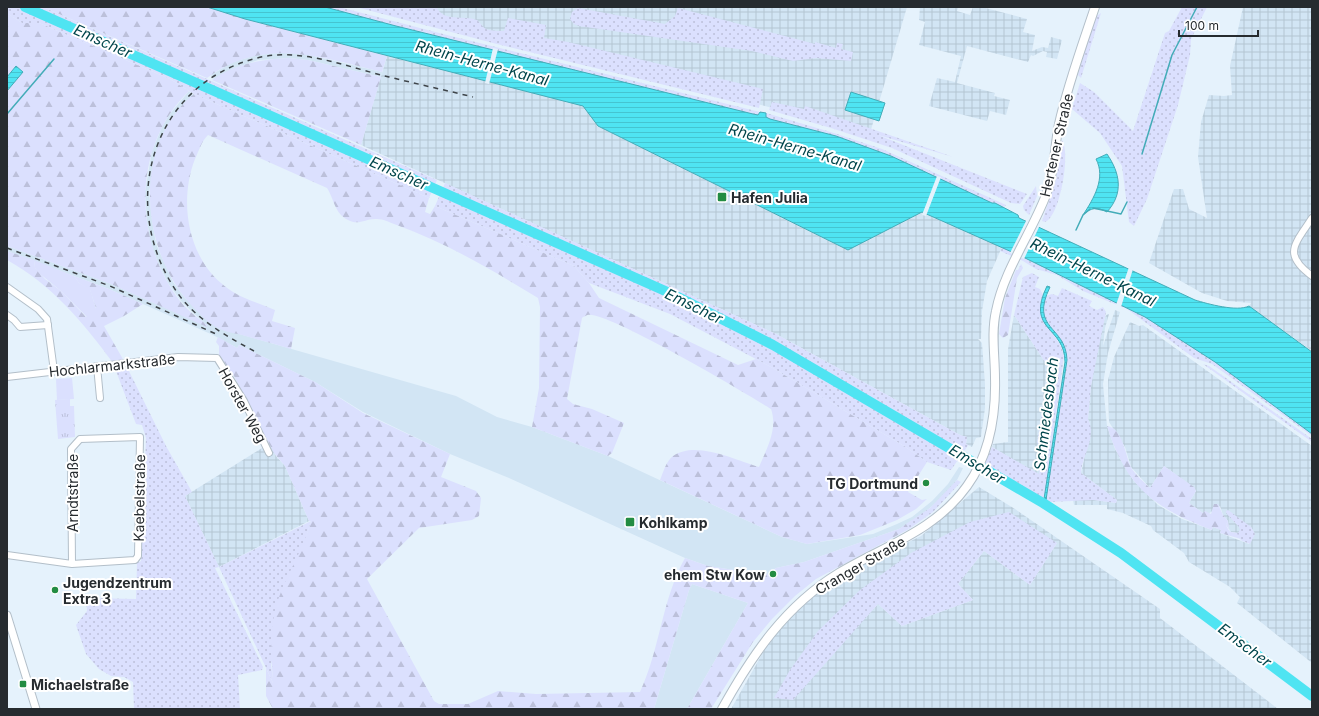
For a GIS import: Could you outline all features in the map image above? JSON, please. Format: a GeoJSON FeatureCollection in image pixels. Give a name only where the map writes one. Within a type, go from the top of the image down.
{"type":"FeatureCollection","features":[{"type":"Feature","properties":{"kind":"main road","name":"Hertener Straße"},"geometry":{"type":"LineString","coordinates":[[988,445],[995,409],[994,320],[1003,285],[1036,218],[1050,183],[1059,123],[1095,7]]}},
{"type":"Feature","properties":{"kind":"main road","name":"Cranger Straße"},"geometry":{"type":"LineString","coordinates":[[722,709],[752,658],[788,613],[810,594],[839,573],[915,533],[934,520],[959,496],[974,475],[988,445]]}},
{"type":"Feature","properties":{"kind":"street"},"geometry":{"type":"LineString","coordinates":[[1312,218],[1294,246],[1293,253],[1298,264],[1312,276]]}},
{"type":"Feature","properties":{"kind":"street"},"geometry":{"type":"LineString","coordinates":[[7,287],[38,309],[46,319],[54,371]]}},
{"type":"Feature","properties":{"kind":"street"},"geometry":{"type":"LineString","coordinates":[[7,315],[20,327],[48,325]]}},
{"type":"Feature","properties":{"kind":"street","name":"Hochlarmarkstraße"},"geometry":{"type":"LineString","coordinates":[[7,377],[178,357],[217,358]]}},
{"type":"Feature","properties":{"kind":"street","name":"Horster Weg"},"geometry":{"type":"LineString","coordinates":[[217,358],[244,401],[269,453]]}},
{"type":"Feature","properties":{"kind":"street"},"geometry":{"type":"LineString","coordinates":[[97,366],[100,398]]}},
{"type":"Feature","properties":{"kind":"street","name":"Kaebelstraße"},"geometry":{"type":"LineString","coordinates":[[72,564],[136,559],[140,437]]}},
{"type":"Feature","properties":{"kind":"street","name":"Arndtstraße"},"geometry":{"type":"LineString","coordinates":[[72,564],[71,449],[80,439],[140,437]]}},
{"type":"Feature","properties":{"kind":"street"},"geometry":{"type":"LineString","coordinates":[[7,556],[72,564]]}},
{"type":"Feature","properties":{"kind":"street"},"geometry":{"type":"LineString","coordinates":[[7,614],[10,634],[33,694],[36,709]]}},
{"type":"Feature","properties":{"kind":"street"},"geometry":{"type":"LineString","coordinates":[[33,694],[43,709]]}},
{"type":"Feature","properties":{"kind":"shaded area"},"geometry":{"type":"Polygon","coordinates":[[[380,7],[907,7],[870,133],[380,7]]]}},
{"type":"Feature","properties":{"kind":"shaded area"},"geometry":{"type":"Polygon","coordinates":[[[920,7],[953,7],[958,8],[957,11],[970,15],[973,7],[982,7],[1027,19],[1023,32],[1035,35],[1032,51],[1042,47],[1048,48],[1051,37],[1062,40],[1057,59],[1046,57],[1047,52],[1043,51],[1033,56],[1031,55],[1028,62],[967,46],[957,83],[995,93],[994,96],[1010,100],[1006,115],[990,111],[987,121],[929,106],[937,78],[955,82],[961,56],[919,45],[925,22],[919,20],[920,7]]]}},
{"type":"Feature","properties":{"kind":"shaded area"},"geometry":{"type":"Polygon","coordinates":[[[1243,7],[1312,7],[1312,351],[1249,306],[1251,303],[1227,301],[1202,293],[1149,263],[1174,189],[1183,189],[1189,209],[1207,218],[1198,157],[1201,122],[1209,95],[1232,95],[1230,66],[1243,7]]]}},
{"type":"Feature","properties":{"kind":"shaded area"},"geometry":{"type":"Polygon","coordinates":[[[291,52],[382,72],[381,77],[308,60],[289,58],[258,60],[235,68],[214,79],[211,75],[233,62],[257,55],[291,52]]]}},
{"type":"Feature","properties":{"kind":"shaded area"},"geometry":{"type":"Polygon","coordinates":[[[387,56],[584,106],[598,126],[848,250],[922,212],[1002,247],[987,281],[982,311],[981,339],[978,339],[982,343],[985,384],[985,408],[981,437],[976,438],[972,447],[966,444],[967,437],[960,435],[776,334],[361,145],[387,56]]]}},
{"type":"Feature","properties":{"kind":"shaded area"},"geometry":{"type":"Polygon","coordinates":[[[189,91],[193,95],[172,118],[161,139],[149,192],[152,220],[156,244],[173,282],[185,298],[218,328],[456,396],[497,417],[532,427],[608,456],[782,537],[807,544],[873,534],[912,517],[932,501],[948,484],[959,467],[963,468],[957,480],[942,498],[920,516],[899,529],[804,562],[776,568],[768,574],[741,576],[734,570],[708,566],[685,558],[509,478],[450,454],[363,412],[315,382],[239,345],[237,348],[213,335],[109,289],[7,251],[7,246],[111,284],[207,326],[181,301],[168,283],[151,245],[147,221],[145,192],[152,151],[162,127],[169,115],[189,91]]]}},
{"type":"Feature","properties":{"kind":"shaded area"},"geometry":{"type":"Polygon","coordinates":[[[1115,310],[1120,312],[1108,353],[1103,384],[1107,426],[1115,449],[1124,466],[1134,481],[1158,505],[1182,519],[1212,530],[1213,527],[1221,530],[1220,533],[1249,544],[1255,534],[1251,527],[1233,521],[1240,527],[1240,530],[1239,533],[1231,532],[1228,521],[1223,515],[1220,506],[1208,514],[1203,513],[1189,503],[1196,491],[1193,487],[1164,466],[1150,488],[1131,467],[1125,447],[1109,422],[1108,380],[1114,357],[1130,322],[1139,326],[1143,325],[1312,446],[1312,663],[1237,603],[1240,597],[1230,587],[1189,562],[1184,553],[1153,530],[1151,526],[1123,513],[1107,509],[1107,505],[1074,505],[1073,500],[1094,500],[1116,503],[1117,500],[1081,473],[1090,433],[1090,424],[1088,419],[1091,386],[1101,329],[1106,315],[1109,314],[1105,328],[1103,346],[1115,310]]]}},
{"type":"Feature","properties":{"kind":"shaded area"},"geometry":{"type":"Polygon","coordinates":[[[1014,315],[1049,368],[1038,443],[1044,446],[1039,475],[992,447],[993,444],[1008,442],[1008,349],[1014,315]]]}},
{"type":"Feature","properties":{"kind":"shaded area"},"geometry":{"type":"Polygon","coordinates":[[[270,443],[276,456],[285,466],[309,521],[219,567],[185,496],[270,443]]]}},
{"type":"Feature","properties":{"kind":"shaded area"},"geometry":{"type":"Polygon","coordinates":[[[979,487],[1015,509],[1160,609],[1160,618],[1278,709],[731,709],[774,633],[807,601],[847,572],[921,536],[979,487]],[[1057,543],[911,553],[852,632],[878,604],[902,626],[973,600],[958,584],[984,551],[1030,585],[1057,543]]]}},
{"type":"Feature","properties":{"kind":"shaded area"},"geometry":{"type":"Polygon","coordinates":[[[692,584],[748,603],[687,709],[654,709],[689,590],[692,584]]]}},
{"type":"Feature","properties":{"kind":"green space"},"geometry":{"type":"Polygon","coordinates":[[[7,7],[43,7],[437,180],[429,198],[194,94],[170,79],[39,23],[22,23],[7,13],[7,7]]]}},
{"type":"Feature","properties":{"kind":"green space"},"geometry":{"type":"Polygon","coordinates":[[[43,7],[207,7],[245,19],[387,56],[382,72],[314,56],[271,54],[250,57],[229,65],[207,78],[43,7]]]}},
{"type":"Feature","properties":{"kind":"green space"},"geometry":{"type":"Polygon","coordinates":[[[325,7],[339,7],[760,112],[758,115],[753,115],[325,7]]]}},
{"type":"Feature","properties":{"kind":"green space"},"geometry":{"type":"Polygon","coordinates":[[[356,7],[437,7],[444,15],[477,20],[486,29],[495,31],[504,31],[508,18],[546,25],[544,38],[568,42],[763,89],[759,108],[493,43],[356,7]]]}},
{"type":"Feature","properties":{"kind":"green space"},"geometry":{"type":"Polygon","coordinates":[[[1182,7],[1207,7],[1191,39],[1190,55],[1178,105],[1147,199],[1134,226],[1129,222],[1122,166],[1100,133],[1072,109],[1080,83],[1094,92],[1133,131],[1165,33],[1169,31],[1182,7]]]}},
{"type":"Feature","properties":{"kind":"green space"},"geometry":{"type":"Polygon","coordinates":[[[578,8],[665,24],[675,16],[678,8],[815,44],[815,42],[836,48],[837,43],[843,44],[841,49],[853,52],[851,61],[816,58],[793,61],[752,51],[579,26],[574,24],[570,19],[572,12],[578,8]]]}},
{"type":"Feature","properties":{"kind":"green space"},"geometry":{"type":"Polygon","coordinates":[[[7,13],[22,23],[39,23],[170,79],[189,91],[170,113],[157,138],[149,166],[146,194],[147,222],[154,250],[165,277],[180,301],[207,325],[207,327],[111,284],[7,246],[7,13]]]}},
{"type":"Feature","properties":{"kind":"green space"},"geometry":{"type":"Polygon","coordinates":[[[1101,13],[1081,78],[1078,75],[1095,17],[1101,13]]]}},
{"type":"Feature","properties":{"kind":"green space"},"geometry":{"type":"Polygon","coordinates":[[[289,58],[308,60],[381,77],[361,145],[212,80],[230,70],[249,63],[289,58]]]}},
{"type":"Feature","properties":{"kind":"green space"},"geometry":{"type":"Polygon","coordinates":[[[194,94],[429,198],[425,212],[430,214],[435,206],[574,266],[589,283],[599,298],[738,365],[756,359],[771,367],[904,446],[927,462],[908,492],[922,500],[927,499],[916,509],[897,520],[860,535],[807,544],[782,537],[660,480],[668,461],[673,456],[682,452],[693,450],[716,453],[759,467],[771,438],[773,416],[771,409],[678,355],[648,339],[600,317],[588,315],[582,318],[567,399],[573,404],[592,409],[624,423],[612,453],[608,456],[532,427],[539,388],[540,307],[538,298],[468,257],[413,231],[381,220],[373,219],[352,222],[340,214],[337,210],[327,188],[208,135],[195,159],[190,175],[188,192],[187,209],[189,226],[200,257],[209,271],[227,288],[246,299],[275,310],[272,321],[295,328],[291,349],[227,331],[215,326],[205,319],[193,307],[175,284],[162,258],[153,229],[150,199],[152,169],[160,141],[174,116],[194,94]]]}},
{"type":"Feature","properties":{"kind":"green space"},"geometry":{"type":"Polygon","coordinates":[[[772,102],[804,109],[805,106],[953,157],[878,135],[1027,194],[1020,204],[1011,203],[892,148],[769,110],[772,102]]]}},
{"type":"Feature","properties":{"kind":"green space"},"geometry":{"type":"Polygon","coordinates":[[[766,113],[882,149],[1006,205],[1004,207],[995,203],[992,204],[891,156],[836,136],[770,119],[766,117],[766,113]]]}},
{"type":"Feature","properties":{"kind":"green space"},"geometry":{"type":"Polygon","coordinates":[[[1062,140],[1064,147],[1065,170],[1055,209],[1050,218],[1045,222],[1042,221],[1056,180],[1062,140]]]}},
{"type":"Feature","properties":{"kind":"green space"},"geometry":{"type":"Polygon","coordinates":[[[445,183],[776,334],[960,435],[967,437],[967,447],[951,470],[927,462],[904,446],[771,367],[670,314],[589,283],[574,266],[435,206],[445,183]]]}},
{"type":"Feature","properties":{"kind":"green space"},"geometry":{"type":"Polygon","coordinates":[[[1036,186],[1037,196],[1029,215],[1024,210],[1023,206],[1036,186]]]}},
{"type":"Feature","properties":{"kind":"green space"},"geometry":{"type":"Polygon","coordinates":[[[1002,247],[1145,317],[1215,362],[1267,399],[1271,404],[1312,434],[1312,436],[1212,364],[1194,358],[1127,309],[1083,291],[1057,275],[1036,269],[1023,261],[1000,251],[1002,247]]]}},
{"type":"Feature","properties":{"kind":"green space"},"geometry":{"type":"Polygon","coordinates":[[[7,251],[34,260],[35,268],[45,279],[61,291],[86,317],[96,308],[90,290],[79,283],[74,276],[143,304],[104,326],[124,361],[113,363],[90,333],[66,306],[38,281],[7,260],[7,251]]]}},
{"type":"Feature","properties":{"kind":"green space"},"geometry":{"type":"Polygon","coordinates":[[[34,260],[74,276],[79,283],[90,289],[96,309],[87,317],[61,291],[39,273],[35,268],[34,260]]]}},
{"type":"Feature","properties":{"kind":"green space"},"geometry":{"type":"Polygon","coordinates":[[[1021,264],[1023,268],[1017,278],[1008,335],[1003,338],[999,334],[1005,298],[1016,270],[1018,270],[1021,264]]]}},
{"type":"Feature","properties":{"kind":"green space"},"geometry":{"type":"Polygon","coordinates":[[[1032,273],[1039,277],[1035,287],[1040,289],[1043,295],[1040,304],[1043,320],[1057,340],[1064,356],[1044,499],[985,463],[992,447],[1039,474],[1044,446],[1037,443],[1049,368],[1014,315],[1023,277],[1032,273]]]}},
{"type":"Feature","properties":{"kind":"green space"},"geometry":{"type":"Polygon","coordinates":[[[1062,288],[1092,301],[1089,306],[1097,310],[1103,307],[1106,312],[1091,386],[1088,419],[1091,433],[1090,440],[1081,473],[1117,500],[1116,503],[1094,500],[1049,502],[1046,500],[1067,360],[1061,342],[1046,321],[1043,314],[1042,305],[1045,296],[1052,294],[1058,296],[1062,288]]]}},
{"type":"Feature","properties":{"kind":"green space"},"geometry":{"type":"Polygon","coordinates":[[[218,337],[237,348],[239,345],[315,382],[363,413],[450,454],[441,477],[476,491],[481,498],[479,516],[472,520],[419,528],[367,579],[434,701],[439,704],[468,704],[498,691],[536,694],[640,692],[647,676],[671,590],[685,558],[708,566],[734,570],[741,576],[768,574],[776,568],[804,562],[899,529],[906,524],[909,529],[816,579],[795,596],[772,619],[753,642],[711,709],[687,709],[748,603],[692,584],[654,709],[273,709],[266,696],[266,668],[273,683],[271,648],[274,614],[281,592],[301,548],[311,521],[309,521],[285,466],[274,453],[234,376],[219,355],[219,346],[216,342],[218,337]]]}},
{"type":"Feature","properties":{"kind":"green space"},"geometry":{"type":"Polygon","coordinates":[[[1203,364],[1209,366],[1312,439],[1312,442],[1203,364]]]}},
{"type":"Feature","properties":{"kind":"green space"},"geometry":{"type":"Polygon","coordinates":[[[128,369],[166,446],[192,492],[185,496],[219,567],[215,568],[263,667],[262,670],[238,675],[240,709],[134,709],[133,682],[124,677],[111,676],[99,669],[86,654],[76,625],[87,611],[86,598],[136,599],[137,563],[141,561],[146,438],[142,425],[136,424],[116,371],[128,369]]]}},
{"type":"Feature","properties":{"kind":"green space"},"geometry":{"type":"Polygon","coordinates":[[[72,378],[74,399],[57,400],[56,379],[72,378]]]}},
{"type":"Feature","properties":{"kind":"green space"},"geometry":{"type":"Polygon","coordinates":[[[70,399],[70,406],[74,406],[75,437],[58,439],[55,400],[70,399]]]}},
{"type":"Feature","properties":{"kind":"green space"},"geometry":{"type":"Polygon","coordinates":[[[1107,426],[1117,432],[1123,443],[1133,470],[1137,476],[1150,488],[1164,466],[1194,487],[1196,491],[1189,503],[1203,513],[1205,511],[1211,514],[1214,504],[1218,504],[1223,515],[1228,521],[1226,525],[1228,530],[1234,534],[1241,535],[1241,539],[1220,533],[1221,530],[1213,527],[1212,530],[1192,522],[1158,504],[1133,480],[1123,465],[1107,426]]]}},
{"type":"Feature","properties":{"kind":"green space"},"geometry":{"type":"Polygon","coordinates":[[[957,480],[961,482],[933,512],[909,529],[906,524],[930,508],[957,480]]]}},
{"type":"Feature","properties":{"kind":"green space"},"geometry":{"type":"Polygon","coordinates":[[[1228,510],[1251,527],[1255,534],[1250,544],[1240,540],[1241,539],[1232,534],[1226,525],[1228,521],[1231,532],[1238,533],[1240,530],[1226,513],[1228,510]]]}},
{"type":"Feature","properties":{"kind":"green space"},"geometry":{"type":"Polygon","coordinates":[[[1009,512],[1057,543],[1030,585],[984,551],[958,584],[973,600],[902,626],[878,604],[793,700],[774,698],[790,670],[818,631],[860,590],[911,553],[970,522],[1009,512]]]}},
{"type":"Feature","properties":{"kind":"green space"},"geometry":{"type":"Polygon","coordinates":[[[311,521],[305,541],[296,562],[271,665],[274,685],[219,567],[311,521]]]}},
{"type":"Feature","properties":{"kind":"water","name":"Rhein-Herne-Kanal"},"geometry":{"type":"Polygon","coordinates":[[[207,7],[325,7],[396,26],[753,114],[758,115],[760,112],[766,113],[766,117],[770,119],[836,136],[891,156],[992,203],[995,203],[1018,215],[1019,218],[1195,300],[1230,308],[1244,308],[1249,306],[1312,352],[1312,434],[1215,362],[1145,317],[1023,257],[922,212],[848,250],[598,126],[583,106],[245,19],[207,7]]]}},
{"type":"Feature","properties":{"kind":"water"},"geometry":{"type":"Polygon","coordinates":[[[16,66],[23,72],[7,91],[7,77],[16,66]]]}},
{"type":"Feature","properties":{"kind":"water"},"geometry":{"type":"Polygon","coordinates":[[[851,92],[885,103],[879,121],[845,110],[851,92]]]}},
{"type":"Feature","properties":{"kind":"water"},"geometry":{"type":"Polygon","coordinates":[[[1107,154],[1115,168],[1117,176],[1118,190],[1116,198],[1107,212],[1101,209],[1092,209],[1083,215],[1095,195],[1099,181],[1100,173],[1096,159],[1107,154]]]}},
{"type":"Feature","properties":{"kind":"water"},"geometry":{"type":"Polygon","coordinates":[[[1047,286],[1050,287],[1045,301],[1044,312],[1046,320],[1061,340],[1065,349],[1067,360],[1046,500],[1044,499],[1065,362],[1063,350],[1059,341],[1043,320],[1041,312],[1041,301],[1047,286]]]}},
{"type":"Feature","properties":{"kind":"pier"},"geometry":{"type":"Polygon","coordinates":[[[493,48],[498,49],[489,84],[485,83],[493,48]]]}},
{"type":"Feature","properties":{"kind":"pier"},"geometry":{"type":"Polygon","coordinates":[[[937,176],[941,177],[926,216],[922,215],[937,176]]]}},
{"type":"Feature","properties":{"kind":"pier"},"geometry":{"type":"Polygon","coordinates":[[[1027,219],[1040,225],[1024,259],[1010,253],[1027,219]]]}},
{"type":"Feature","properties":{"kind":"pier"},"geometry":{"type":"Polygon","coordinates":[[[1129,267],[1133,269],[1121,307],[1116,305],[1129,267]]]}},
{"type":"Feature","properties":{"kind":"waterway","name":"Emscher"},"geometry":{"type":"LineString","coordinates":[[25,7],[672,294],[773,345],[1043,503],[1121,553],[1312,696]]}},
{"type":"Feature","properties":{"kind":"waterway","name":"Schmiedesbach"},"geometry":{"type":"LineString","coordinates":[[1142,154],[1172,55],[1197,7]]}},
{"type":"Feature","properties":{"kind":"waterway","name":"Emscher"},"geometry":{"type":"LineString","coordinates":[[68,30],[70,26]]}},
{"type":"Feature","properties":{"kind":"waterway"},"geometry":{"type":"LineString","coordinates":[[7,114],[54,59]]}},
{"type":"Feature","properties":{"kind":"waterway","name":"Schmiedesbach"},"geometry":{"type":"LineString","coordinates":[[1093,208],[1121,214],[1127,202]]}},
{"type":"Feature","properties":{"kind":"waterway","name":"Schmiedesbach"},"geometry":{"type":"LineString","coordinates":[[1076,230],[1083,215],[1090,209]]}},
{"type":"Feature","properties":{"kind":"waterway","name":"Schmiedesbach"},"geometry":{"type":"LineString","coordinates":[[1043,503],[1046,498]]}},
{"type":"Feature","properties":{"kind":"railway"},"geometry":{"type":"LineString","coordinates":[[254,351],[206,322],[182,299],[162,265],[150,229],[148,192],[154,157],[168,124],[190,95],[219,73],[257,58],[273,55],[290,55],[323,60],[473,97]]}},
{"type":"Feature","properties":{"kind":"railway"},"geometry":{"type":"LineString","coordinates":[[7,248],[110,286],[216,334]]}},
{"type":"Feature","properties":{"kind":"place","name":"Hafen Julia"},"geometry":{"type":"Point","coordinates":[722,197]}},
{"type":"Feature","properties":{"kind":"place","name":"TG Dortmund"},"geometry":{"type":"Point","coordinates":[926,483]}},
{"type":"Feature","properties":{"kind":"place","name":"Kohlkamp"},"geometry":{"type":"Point","coordinates":[630,522]}},
{"type":"Feature","properties":{"kind":"place","name":"ehem Stw Kow"},"geometry":{"type":"Point","coordinates":[773,574]}},
{"type":"Feature","properties":{"kind":"place","name":"Jugendzentrum Extra 3"},"geometry":{"type":"Point","coordinates":[55,590]}},
{"type":"Feature","properties":{"kind":"place","name":"Michaelstraße"},"geometry":{"type":"Point","coordinates":[23,684]}}]}
